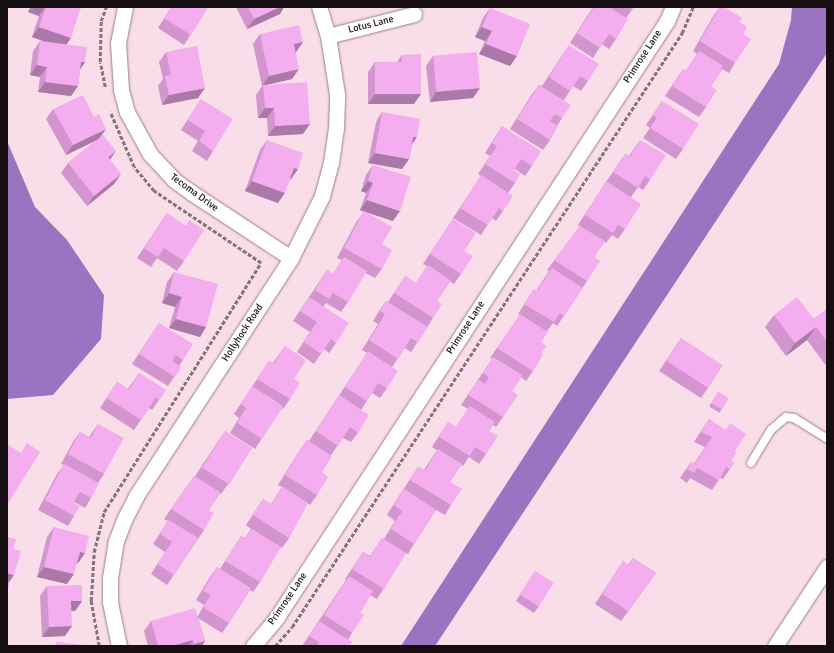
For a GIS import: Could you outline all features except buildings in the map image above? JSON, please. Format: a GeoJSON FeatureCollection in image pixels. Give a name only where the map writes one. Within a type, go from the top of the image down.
{"type":"FeatureCollection","features":[{"type":"Feature","properties":{"kind":"street","name":"Tecoma Drive"},"geometry":{"type":"LineString","coordinates":[[125,7],[118,43],[121,90],[127,112],[150,154],[174,180],[291,258]]}},
{"type":"Feature","properties":{"kind":"street","name":"Hollyhock Road"},"geometry":{"type":"LineString","coordinates":[[119,646],[110,602],[110,578],[116,541],[124,518],[136,496],[291,258],[318,207],[331,163],[336,129],[337,94],[328,36],[319,7]]}},
{"type":"Feature","properties":{"kind":"street","name":"Primrose Lane"},"geometry":{"type":"LineString","coordinates":[[254,646],[281,612],[663,27],[673,7]]}},
{"type":"Feature","properties":{"kind":"street","name":"Lotus Lane"},"geometry":{"type":"LineString","coordinates":[[328,36],[414,14]]}},
{"type":"Feature","properties":{"kind":"street"},"geometry":{"type":"LineString","coordinates":[[775,646],[827,567]]}},
{"type":"Feature","properties":{"kind":"lane"},"geometry":{"type":"LineString","coordinates":[[751,462],[771,430],[786,417],[794,418],[827,439]]}},
{"type":"Feature","properties":{"kind":"path"},"geometry":{"type":"LineString","coordinates":[[106,7],[101,21],[100,62],[106,91]]}},
{"type":"Feature","properties":{"kind":"path"},"geometry":{"type":"LineString","coordinates":[[275,646],[296,622],[682,33],[693,7]]}},
{"type":"Feature","properties":{"kind":"path"},"geometry":{"type":"LineString","coordinates":[[99,646],[91,601],[94,552],[104,512],[261,263],[154,190],[134,167],[112,119],[109,105]]}},
{"type":"Feature","properties":{"kind":"shaded area"},"geometry":{"type":"Polygon","coordinates":[[[792,7],[827,7],[827,53],[435,646],[401,646],[779,64],[791,20],[792,7]]]}},
{"type":"Feature","properties":{"kind":"shaded area"},"geometry":{"type":"Polygon","coordinates":[[[7,141],[35,207],[67,240],[104,295],[101,339],[53,395],[7,399],[7,141]]]}}]}
